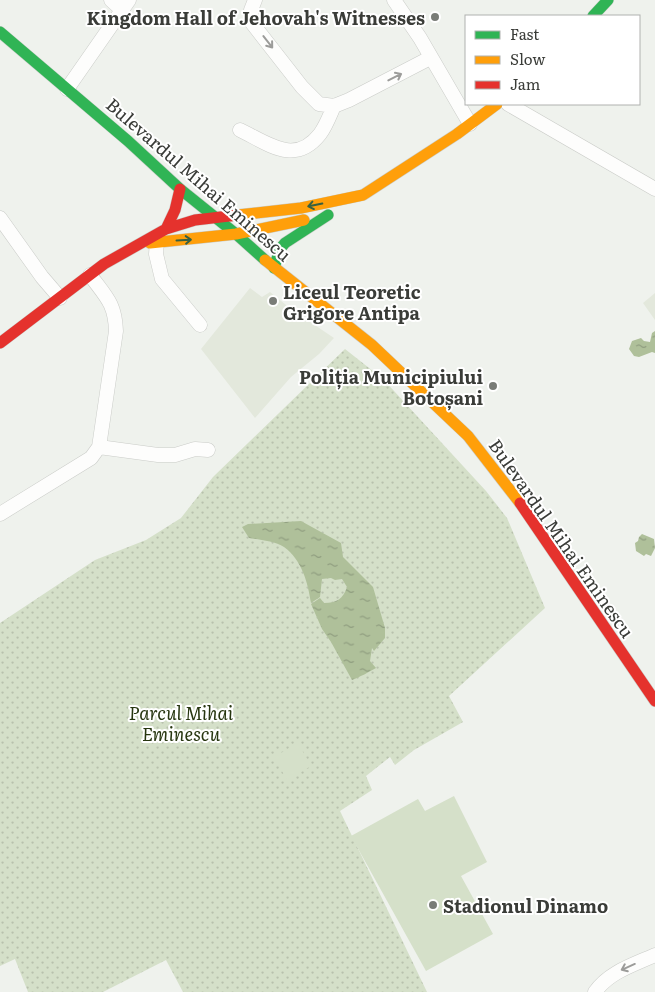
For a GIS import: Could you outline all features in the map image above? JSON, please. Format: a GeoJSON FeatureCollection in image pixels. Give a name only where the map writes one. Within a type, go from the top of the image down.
{"type":"FeatureCollection","features":[{"type":"Feature","properties":{"kind":"main road"},"geometry":{"type":"LineString","coordinates":[[594,15],[608,0]]}},
{"type":"Feature","properties":{"kind":"main road","name":"Bulevardul Mihai Eminescu"},"geometry":{"type":"LineString","coordinates":[[0,32],[128,141],[180,190],[216,217],[274,268],[372,345],[468,436],[520,503],[655,701]]}},
{"type":"Feature","properties":{"kind":"main road"},"geometry":{"type":"LineString","coordinates":[[274,268],[280,249],[285,243],[328,214],[391,178],[495,105]]}},
{"type":"Feature","properties":{"kind":"main road"},"geometry":{"type":"LineString","coordinates":[[166,229],[175,210],[180,190]]}},
{"type":"Feature","properties":{"kind":"main road"},"geometry":{"type":"LineString","coordinates":[[0,343],[117,256],[166,229],[195,220],[301,208],[363,195]]}},
{"type":"Feature","properties":{"kind":"main road"},"geometry":{"type":"LineString","coordinates":[[136,246],[157,241],[198,239],[236,234],[328,214]]}},
{"type":"Feature","properties":{"kind":"street"},"geometry":{"type":"LineString","coordinates":[[67,89],[126,5],[111,0]]}},
{"type":"Feature","properties":{"kind":"street"},"geometry":{"type":"LineString","coordinates":[[256,0],[251,10],[252,23],[302,87],[319,104],[334,106],[349,100],[430,58]]}},
{"type":"Feature","properties":{"kind":"street"},"geometry":{"type":"LineString","coordinates":[[394,0],[420,38],[470,124]]}},
{"type":"Feature","properties":{"kind":"street"},"geometry":{"type":"LineString","coordinates":[[510,105],[655,189]]}},
{"type":"Feature","properties":{"kind":"street"},"geometry":{"type":"LineString","coordinates":[[240,130],[280,150],[298,151],[310,144],[321,133],[334,106]]}},
{"type":"Feature","properties":{"kind":"street"},"geometry":{"type":"LineString","coordinates":[[0,218],[42,277],[60,298]]}},
{"type":"Feature","properties":{"kind":"street"},"geometry":{"type":"LineString","coordinates":[[157,241],[156,254],[162,279],[200,325]]}},
{"type":"Feature","properties":{"kind":"street"},"geometry":{"type":"LineString","coordinates":[[0,514],[91,458],[100,447],[116,331],[116,318],[114,309],[90,275]]}},
{"type":"Feature","properties":{"kind":"street"},"geometry":{"type":"LineString","coordinates":[[100,447],[166,455],[175,455],[195,449],[208,450]]}},
{"type":"Feature","properties":{"kind":"street"},"geometry":{"type":"LineString","coordinates":[[599,987],[616,972],[655,955]]}},
{"type":"Feature","properties":{"kind":"shaded area"},"geometry":{"type":"Polygon","coordinates":[[[250,288],[262,297],[270,292],[291,309],[334,338],[319,354],[291,377],[255,418],[201,349],[250,288]]]}},
{"type":"Feature","properties":{"kind":"shaded area"},"geometry":{"type":"Polygon","coordinates":[[[655,293],[655,320],[643,303],[655,293]]]}},
{"type":"Feature","properties":{"kind":"green space","name":"Parcul Mihai Eminescu"},"geometry":{"type":"Polygon","coordinates":[[[345,349],[383,379],[486,491],[507,518],[545,608],[449,696],[463,722],[414,750],[395,765],[390,757],[366,776],[372,790],[340,811],[427,992],[183,992],[166,960],[103,992],[28,992],[15,959],[0,966],[0,623],[95,560],[146,540],[181,518],[213,477],[345,349]]]}},
{"type":"Feature","properties":{"kind":"green space"},"geometry":{"type":"Polygon","coordinates":[[[298,743],[311,766],[287,780],[274,757],[298,743]]]}},
{"type":"Feature","properties":{"kind":"green space","name":"Stadionul Dinamo"},"geometry":{"type":"Polygon","coordinates":[[[454,796],[487,862],[461,876],[493,934],[426,971],[351,836],[418,799],[425,811],[454,796]]]}},
{"type":"Feature","properties":{"kind":"water"},"geometry":{"type":"Polygon","coordinates":[[[655,331],[655,353],[652,352],[639,357],[634,356],[629,349],[632,341],[641,338],[644,341],[650,342],[652,333],[655,331]]]}},
{"type":"Feature","properties":{"kind":"water"},"geometry":{"type":"Polygon","coordinates":[[[301,521],[341,543],[343,557],[373,587],[385,628],[385,638],[374,651],[372,648],[370,661],[376,668],[352,680],[322,629],[311,604],[320,598],[324,603],[339,600],[344,595],[347,587],[342,579],[322,579],[320,597],[311,603],[303,572],[290,552],[276,543],[249,538],[242,527],[248,524],[301,521]]]}},
{"type":"Feature","properties":{"kind":"water"},"geometry":{"type":"Polygon","coordinates":[[[642,534],[654,539],[655,548],[651,556],[646,554],[644,556],[636,551],[635,543],[642,534]]]}},
{"type":"Feature","properties":{"kind":"traffic: fast"},"geometry":{"type":"LineString","coordinates":[[594,15],[608,0]]}},
{"type":"Feature","properties":{"kind":"traffic: fast"},"geometry":{"type":"LineString","coordinates":[[0,32],[128,141],[180,189],[265,260]]}},
{"type":"Feature","properties":{"kind":"traffic: fast"},"geometry":{"type":"LineString","coordinates":[[274,268],[280,249],[285,243],[328,215]]}},
{"type":"Feature","properties":{"kind":"traffic: slow"},"geometry":{"type":"LineString","coordinates":[[238,215],[301,208],[363,195],[457,134],[496,105]]}},
{"type":"Feature","properties":{"kind":"traffic: slow"},"geometry":{"type":"LineString","coordinates":[[150,243],[236,234],[304,220]]}},
{"type":"Feature","properties":{"kind":"traffic: slow"},"geometry":{"type":"LineString","coordinates":[[265,260],[372,345],[468,436],[520,503]]}},
{"type":"Feature","properties":{"kind":"traffic: jam"},"geometry":{"type":"LineString","coordinates":[[166,229],[175,210],[180,189]]}},
{"type":"Feature","properties":{"kind":"traffic: jam"},"geometry":{"type":"LineString","coordinates":[[0,343],[104,264],[166,229],[195,220],[238,215]]}},
{"type":"Feature","properties":{"kind":"traffic: jam"},"geometry":{"type":"LineString","coordinates":[[520,503],[655,701]]}},
{"type":"Feature","properties":{"kind":"place","name":"Kingdom Hall of Jehovah's Witnesses"},"geometry":{"type":"Point","coordinates":[435,17]}},
{"type":"Feature","properties":{"kind":"place","name":"Liceul Teoretic Grigore Antipa"},"geometry":{"type":"Point","coordinates":[273,301]}},
{"type":"Feature","properties":{"kind":"place","name":"Poliția Municipiului Botoșani"},"geometry":{"type":"Point","coordinates":[493,386]}},
{"type":"Feature","properties":{"kind":"place","name":"Stadionul Dinamo"},"geometry":{"type":"Point","coordinates":[433,905]}}]}
